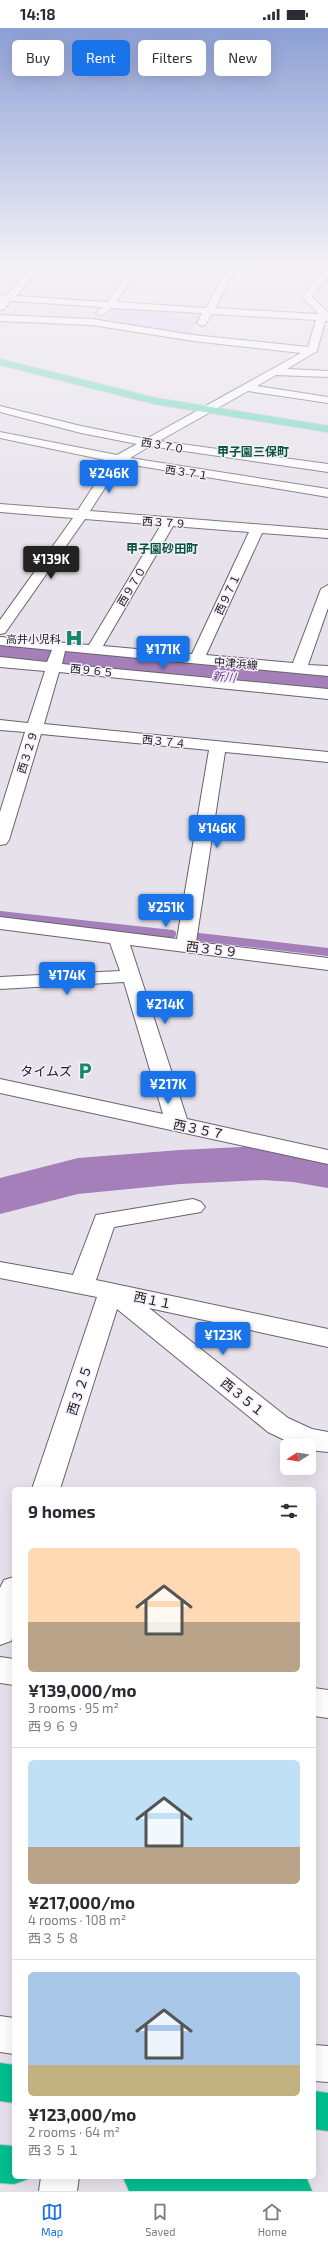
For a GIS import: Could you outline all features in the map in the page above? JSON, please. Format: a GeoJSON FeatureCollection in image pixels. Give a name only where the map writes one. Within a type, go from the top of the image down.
{"type":"FeatureCollection","features":[{"type":"Feature","properties":{"kind":"highway"},"geometry":{"type":"LineString","coordinates":[[0,2082],[12,2084]]}},
{"type":"Feature","properties":{"kind":"highway"},"geometry":{"type":"LineString","coordinates":[[316,2110],[328,2112]]}},
{"type":"Feature","properties":{"kind":"highway"},"geometry":{"type":"LineString","coordinates":[[0,2164],[12,2165]]}},
{"type":"Feature","properties":{"kind":"highway"},"geometry":{"type":"LineString","coordinates":[[164,2179],[293,2191]]}},
{"type":"Feature","properties":{"kind":"main road"},"geometry":{"type":"LineString","coordinates":[[18,367],[115,393],[199,413],[328,429]]}},
{"type":"Feature","properties":{"kind":"main road"},"geometry":{"type":"LineString","coordinates":[[0,368],[104,396],[263,426],[328,434]]}},
{"type":"Feature","properties":{"kind":"street"},"geometry":{"type":"LineString","coordinates":[[0,630],[81,515],[117,460],[283,367]]}},
{"type":"Feature","properties":{"kind":"street"},"geometry":{"type":"LineString","coordinates":[[275,372],[328,374]]}},
{"type":"Feature","properties":{"kind":"street"},"geometry":{"type":"LineString","coordinates":[[246,388],[328,400]]}},
{"type":"Feature","properties":{"kind":"street","name":"西３７０"},"geometry":{"type":"LineString","coordinates":[[0,409],[81,430],[147,442],[220,455],[328,468]]}},
{"type":"Feature","properties":{"kind":"street","name":"西３７１"},"geometry":{"type":"LineString","coordinates":[[2,440],[117,460],[328,493]]}},
{"type":"Feature","properties":{"kind":"street","name":"西３７９"},"geometry":{"type":"LineString","coordinates":[[0,508],[328,534]]}},
{"type":"Feature","properties":{"kind":"street","name":"西９７０"},"geometry":{"type":"LineString","coordinates":[[93,650],[169,522]]}},
{"type":"Feature","properties":{"kind":"street","name":"西９７１"},"geometry":{"type":"LineString","coordinates":[[197,659],[257,528]]}},
{"type":"Feature","properties":{"kind":"street"},"geometry":{"type":"LineString","coordinates":[[299,668],[328,589]]}},
{"type":"Feature","properties":{"kind":"street","name":"中津浜線"},"geometry":{"type":"LineString","coordinates":[[0,641],[56,659],[93,650],[328,671]]}},
{"type":"Feature","properties":{"kind":"street","name":"西９６５"},"geometry":{"type":"LineString","coordinates":[[0,662],[56,659],[328,694]]}},
{"type":"Feature","properties":{"kind":"street","name":"西３２９"},"geometry":{"type":"LineString","coordinates":[[0,840],[56,659]]}},
{"type":"Feature","properties":{"kind":"street","name":"西３７４"},"geometry":{"type":"LineString","coordinates":[[0,725],[328,757]]}},
{"type":"Feature","properties":{"kind":"street"},"geometry":{"type":"LineString","coordinates":[[186,946],[218,746]]}},
{"type":"Feature","properties":{"kind":"street","name":"西３５９"},"geometry":{"type":"LineString","coordinates":[[0,923],[328,964]]}},
{"type":"Feature","properties":{"kind":"street"},"geometry":{"type":"LineString","coordinates":[[118,938],[132,976],[177,1124]]}},
{"type":"Feature","properties":{"kind":"street"},"geometry":{"type":"LineString","coordinates":[[0,983],[132,976]]}},
{"type":"Feature","properties":{"kind":"street","name":"西３５７"},"geometry":{"type":"LineString","coordinates":[[0,1086],[328,1157]]}},
{"type":"Feature","properties":{"kind":"street"},"geometry":{"type":"LineString","coordinates":[[81,1286],[104,1221],[192,1207]]}},
{"type":"Feature","properties":{"kind":"street","name":"西１１"},"geometry":{"type":"LineString","coordinates":[[0,1270],[111,1291],[328,1338]]}},
{"type":"Feature","properties":{"kind":"street","name":"西３５１"},"geometry":{"type":"LineString","coordinates":[[111,1291],[278,1425],[307,1439],[328,1442]]}},
{"type":"Feature","properties":{"kind":"street","name":"西３２５"},"geometry":{"type":"LineString","coordinates":[[47,1487],[111,1291]]}},
{"type":"Feature","properties":{"kind":"street"},"geometry":{"type":"LineString","coordinates":[[0,1632],[12,1595]]}},
{"type":"Feature","properties":{"kind":"street"},"geometry":{"type":"LineString","coordinates":[[0,1670],[12,1672]]}},
{"type":"Feature","properties":{"kind":"street"},"geometry":{"type":"LineString","coordinates":[[316,1702],[328,1704]]}},
{"type":"Feature","properties":{"kind":"street"},"geometry":{"type":"LineString","coordinates":[[0,2034],[12,2036]]}},
{"type":"Feature","properties":{"kind":"street"},"geometry":{"type":"LineString","coordinates":[[316,2063],[328,2064]]}},
{"type":"Feature","properties":{"kind":"street"},"geometry":{"type":"LineString","coordinates":[[58,2191],[60,2179]]}},
{"type":"Feature","properties":{"kind":"waterway","name":"新川"},"geometry":{"type":"LineString","coordinates":[[0,655],[328,686]]}},
{"type":"Feature","properties":{"kind":"waterway"},"geometry":{"type":"LineString","coordinates":[[0,915],[172,934]]}},
{"type":"Feature","properties":{"kind":"waterway"},"geometry":{"type":"LineString","coordinates":[[199,937],[328,952]]}},
{"type":"Feature","properties":{"kind":"waterway"},"geometry":{"type":"LineString","coordinates":[[0,1196],[78,1176],[180,1167],[263,1163],[293,1165],[328,1171]]}},
{"type":"Feature","properties":{"kind":"place","name":"高井小児科"},"geometry":{"type":"Point","coordinates":[74,638]}},
{"type":"Feature","properties":{"kind":"place","name":"タイムズ"},"geometry":{"type":"Point","coordinates":[85,1071]}},
{"type":"Feature","properties":{"kind":"district","name":"甲子園三保町"},"geometry":{"type":"Point","coordinates":[253,451]}},
{"type":"Feature","properties":{"kind":"district","name":"甲子園砂田町"},"geometry":{"type":"Point","coordinates":[162,548]}}]}
